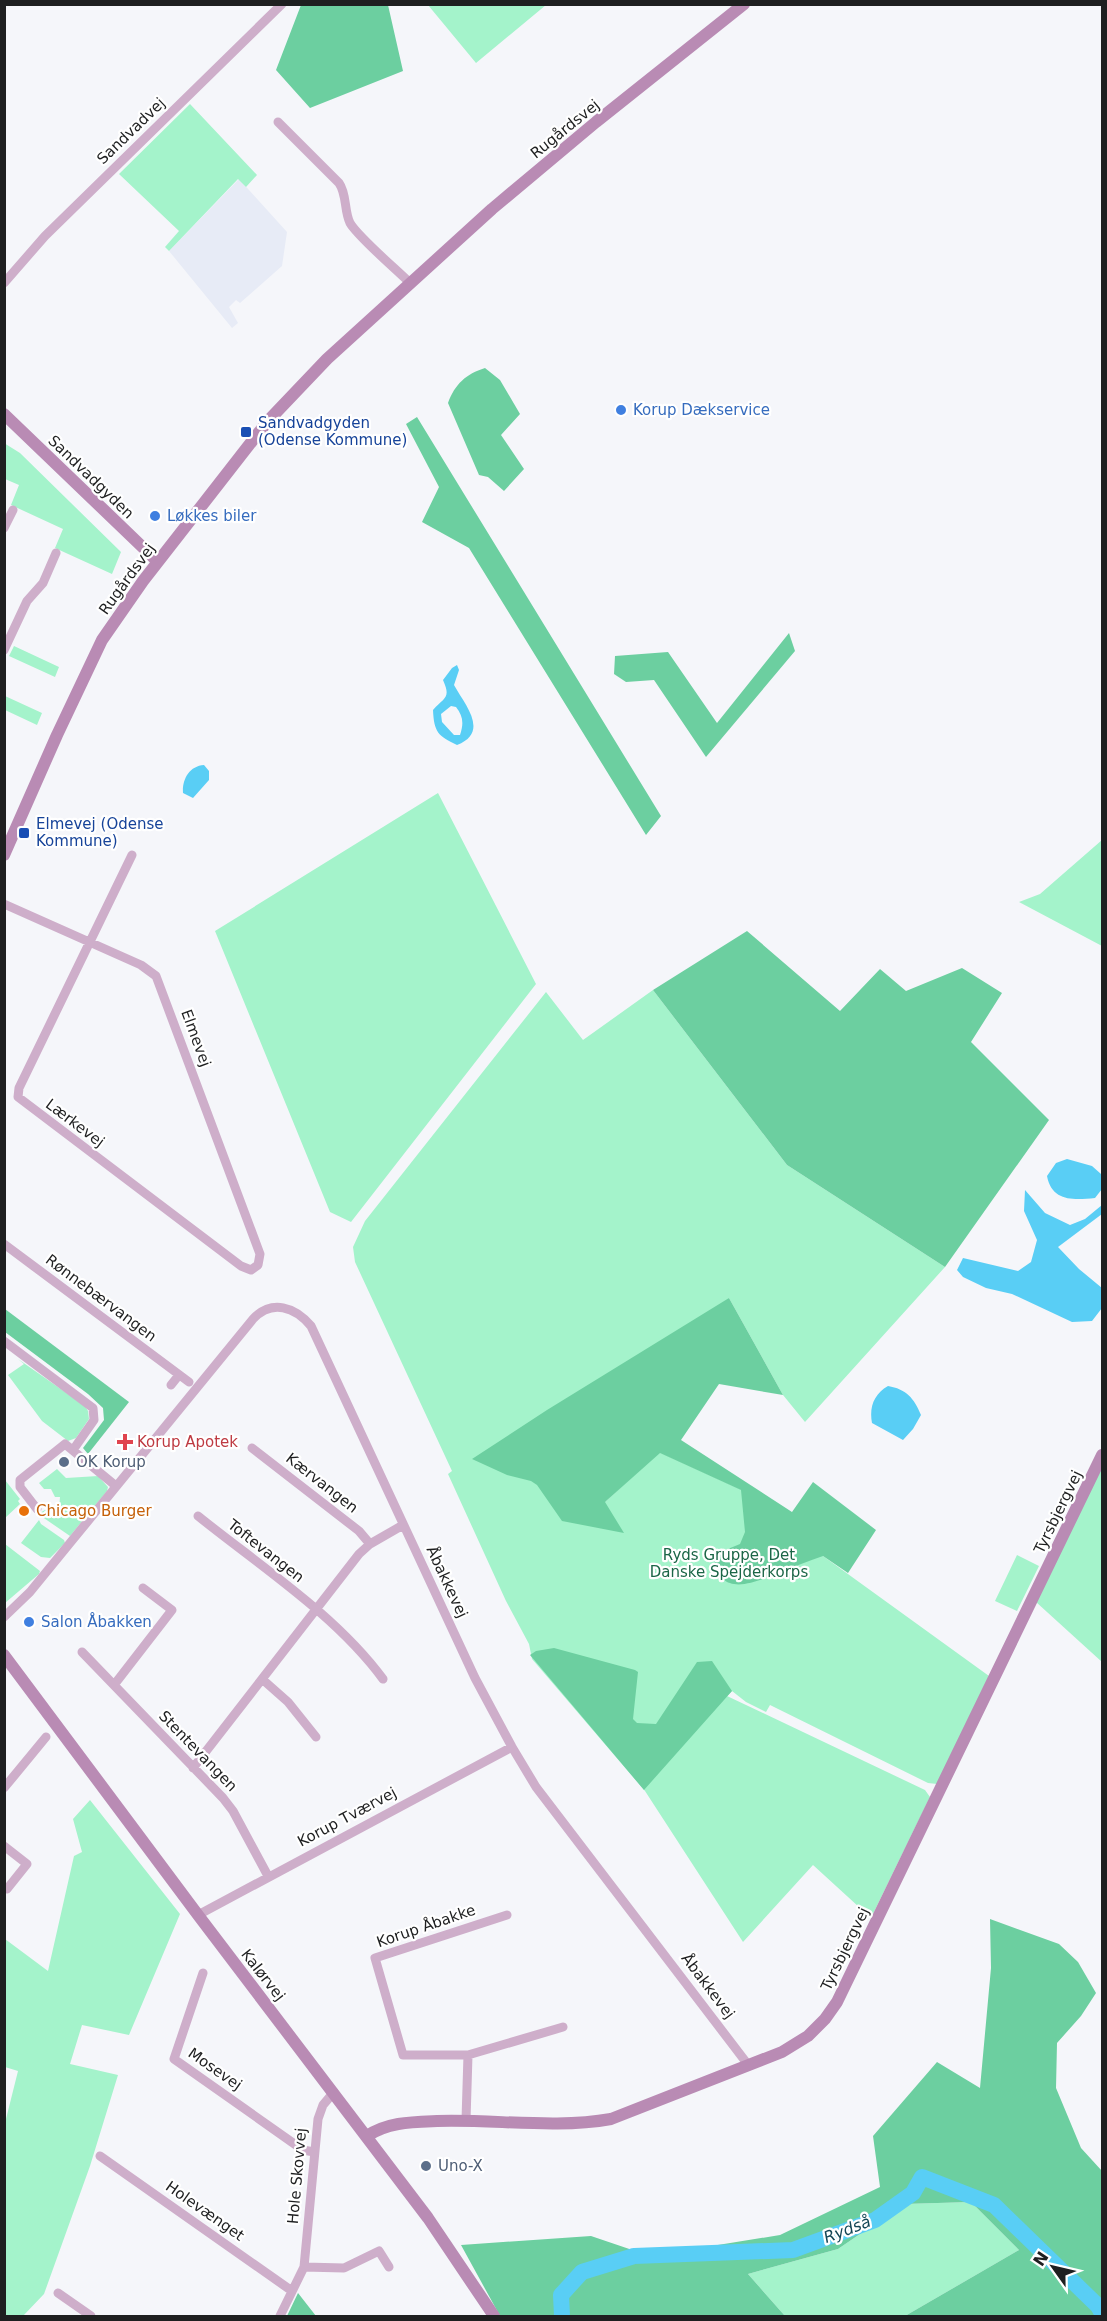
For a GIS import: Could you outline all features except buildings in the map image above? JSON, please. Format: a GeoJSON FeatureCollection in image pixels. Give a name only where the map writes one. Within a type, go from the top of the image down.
{"type":"FeatureCollection","features":[{"type":"Feature","properties":{"kind":"street","name":"Sandvadvej"},"geometry":{"type":"LineString","coordinates":[[4,284],[45,236],[282,4]]}},
{"type":"Feature","properties":{"kind":"street","name":"Rugårdsvej"},"geometry":{"type":"LineString","coordinates":[[4,855],[102,640],[157,561],[247,447],[292,395],[410,284],[550,160],[744,4]]}},
{"type":"Feature","properties":{"kind":"street"},"geometry":{"type":"LineString","coordinates":[[278,122],[339,183],[342,187],[345,211],[351,225],[410,284]]}},
{"type":"Feature","properties":{"kind":"street","name":"Sandvadgyden"},"geometry":{"type":"LineString","coordinates":[[4,414],[157,561]]}},
{"type":"Feature","properties":{"kind":"street"},"geometry":{"type":"LineString","coordinates":[[4,528],[13,510]]}},
{"type":"Feature","properties":{"kind":"street"},"geometry":{"type":"LineString","coordinates":[[4,650],[27,601],[43,583],[56,553]]}},
{"type":"Feature","properties":{"kind":"street"},"geometry":{"type":"LineString","coordinates":[[90,942],[132,855]]}},
{"type":"Feature","properties":{"kind":"street","name":"Elmevej"},"geometry":{"type":"LineString","coordinates":[[4,904],[147,968],[158,980],[260,1254],[255,1268]]}},
{"type":"Feature","properties":{"kind":"street","name":"Lærkevej"},"geometry":{"type":"LineString","coordinates":[[90,942],[19,1088],[18,1097],[241,1266],[249,1270],[255,1268]]}},
{"type":"Feature","properties":{"kind":"street","name":"Rønnebærvangen"},"geometry":{"type":"LineString","coordinates":[[4,1244],[189,1383]]}},
{"type":"Feature","properties":{"kind":"street","name":"Åbakkevej"},"geometry":{"type":"LineString","coordinates":[[4,1617],[30,1592],[254,1319],[270,1308],[284,1307],[298,1313],[311,1326],[476,1678],[512,1747],[536,1787],[749,2066]]}},
{"type":"Feature","properties":{"kind":"street"},"geometry":{"type":"LineString","coordinates":[[4,1341],[93,1408],[94,1420],[73,1450]]}},
{"type":"Feature","properties":{"kind":"street"},"geometry":{"type":"LineString","coordinates":[[171,1385],[179,1375]]}},
{"type":"Feature","properties":{"kind":"street"},"geometry":{"type":"LineString","coordinates":[[37,1509],[20,1487],[20,1480],[65,1444],[116,1486]]}},
{"type":"Feature","properties":{"kind":"street","name":"Kærvangen"},"geometry":{"type":"LineString","coordinates":[[252,1448],[359,1531],[370,1544]]}},
{"type":"Feature","properties":{"kind":"street","name":"Tyrsbjergvej"},"geometry":{"type":"LineString","coordinates":[[367,2136],[380,2128],[396,2124],[466,2120],[587,2123],[611,2119],[749,2066],[782,2052],[808,2036],[825,2019],[837,2002],[1102,1455]]}},
{"type":"Feature","properties":{"kind":"street","name":"Toftevangen"},"geometry":{"type":"LineString","coordinates":[[198,1516],[354,1643],[383,1679]]}},
{"type":"Feature","properties":{"kind":"street"},"geometry":{"type":"LineString","coordinates":[[194,1768],[359,1554],[370,1544],[404,1525]]}},
{"type":"Feature","properties":{"kind":"street"},"geometry":{"type":"LineString","coordinates":[[114,1685],[172,1610],[143,1588]]}},
{"type":"Feature","properties":{"kind":"street","name":"Stentevangen"},"geometry":{"type":"LineString","coordinates":[[82,1652],[224,1798],[233,1810],[268,1876]]}},
{"type":"Feature","properties":{"kind":"street","name":"Kalørvej"},"geometry":{"type":"LineString","coordinates":[[4,1655],[367,2136],[434,2227],[494,2316]]}},
{"type":"Feature","properties":{"kind":"street"},"geometry":{"type":"LineString","coordinates":[[262,1679],[288,1702],[316,1737]]}},
{"type":"Feature","properties":{"kind":"street"},"geometry":{"type":"LineString","coordinates":[[4,1788],[46,1737]]}},
{"type":"Feature","properties":{"kind":"street","name":"Korup Tværvej"},"geometry":{"type":"LineString","coordinates":[[198,1915],[512,1747]]}},
{"type":"Feature","properties":{"kind":"street"},"geometry":{"type":"LineString","coordinates":[[4,1846],[27,1864],[7,1889]]}},
{"type":"Feature","properties":{"kind":"street","name":"Korup Åbakke"},"geometry":{"type":"LineString","coordinates":[[507,1915],[375,1959],[403,2055],[468,2055],[563,2027]]}},
{"type":"Feature","properties":{"kind":"street","name":"Mosevej"},"geometry":{"type":"LineString","coordinates":[[203,1973],[174,2059],[303,2150],[314,2152]]}},
{"type":"Feature","properties":{"kind":"street"},"geometry":{"type":"LineString","coordinates":[[466,2120],[468,2055]]}},
{"type":"Feature","properties":{"kind":"street","name":"Hole Skovvej"},"geometry":{"type":"LineString","coordinates":[[280,2316],[304,2268],[318,2119],[323,2105],[333,2092]]}},
{"type":"Feature","properties":{"kind":"street","name":"Holevænget"},"geometry":{"type":"LineString","coordinates":[[100,2156],[292,2291]]}},
{"type":"Feature","properties":{"kind":"street"},"geometry":{"type":"LineString","coordinates":[[304,2268],[344,2268],[379,2251],[389,2267]]}},
{"type":"Feature","properties":{"kind":"street"},"geometry":{"type":"LineString","coordinates":[[58,2293],[91,2316]]}},
{"type":"Feature","properties":{"kind":"shaded area"},"geometry":{"type":"Polygon","coordinates":[[[239,179],[287,232],[282,266],[240,303],[236,300],[229,307],[238,323],[232,328],[169,251],[239,179]]]}},
{"type":"Feature","properties":{"kind":"green space"},"geometry":{"type":"Polygon","coordinates":[[[301,5],[388,5],[403,71],[310,108],[276,70],[301,5]]]}},
{"type":"Feature","properties":{"kind":"green space"},"geometry":{"type":"Polygon","coordinates":[[[428,5],[546,5],[476,63],[428,5]]]}},
{"type":"Feature","properties":{"kind":"green space"},"geometry":{"type":"Polygon","coordinates":[[[190,104],[257,175],[246,187],[238,179],[169,251],[165,247],[179,231],[119,174],[190,104]]]}},
{"type":"Feature","properties":{"kind":"green space"},"geometry":{"type":"Polygon","coordinates":[[[485,368],[500,380],[520,414],[501,435],[524,469],[504,491],[488,477],[479,475],[448,403],[454,390],[462,381],[472,373],[485,368]]]}},
{"type":"Feature","properties":{"kind":"green space"},"geometry":{"type":"Polygon","coordinates":[[[417,417],[661,816],[646,835],[469,548],[422,522],[439,487],[406,424],[417,417]]]}},
{"type":"Feature","properties":{"kind":"green space"},"geometry":{"type":"Polygon","coordinates":[[[4,443],[20,453],[121,552],[112,574],[55,548],[63,529],[11,505],[19,485],[5,479],[4,443]]]}},
{"type":"Feature","properties":{"kind":"green space"},"geometry":{"type":"Polygon","coordinates":[[[789,633],[795,651],[706,757],[654,680],[626,682],[614,674],[615,656],[668,652],[717,723],[789,633]]]}},
{"type":"Feature","properties":{"kind":"green space"},"geometry":{"type":"Polygon","coordinates":[[[14,646],[59,667],[55,677],[9,656],[14,646]]]}},
{"type":"Feature","properties":{"kind":"green space"},"geometry":{"type":"Polygon","coordinates":[[[5,696],[42,713],[37,725],[5,710],[5,696]]]}},
{"type":"Feature","properties":{"kind":"green space"},"geometry":{"type":"Polygon","coordinates":[[[438,793],[536,984],[351,1222],[330,1212],[215,931],[438,793]]]}},
{"type":"Feature","properties":{"kind":"green space"},"geometry":{"type":"Polygon","coordinates":[[[1102,840],[1102,946],[1019,902],[1040,894],[1102,840]]]}},
{"type":"Feature","properties":{"kind":"green space"},"geometry":{"type":"Polygon","coordinates":[[[747,931],[840,1011],[880,969],[906,991],[962,968],[1002,993],[971,1042],[1049,1120],[945,1267],[787,1165],[653,990],[747,931]]]}},
{"type":"Feature","properties":{"kind":"green space","name":"Ryds Gruppe, Det Danske Spejderkorps"},"geometry":{"type":"Polygon","coordinates":[[[653,990],[787,1165],[945,1267],[805,1422],[783,1395],[729,1298],[605,1502],[659,1452],[838,1534],[823,1556],[989,1676],[937,1784],[928,1783],[770,1705],[766,1712],[746,1702],[732,1691],[727,1696],[925,1790],[930,1797],[871,1918],[813,1865],[743,1942],[645,1791],[532,1659],[529,1644],[506,1601],[448,1474],[452,1471],[355,1262],[353,1247],[365,1221],[546,992],[583,1040],[653,990]]]}},
{"type":"Feature","properties":{"kind":"green space","name":"Ryds Gruppe, Det Danske Spejderkorps"},"geometry":{"type":"Polygon","coordinates":[[[729,1298],[783,1395],[719,1384],[681,1440],[792,1512],[813,1482],[876,1530],[848,1573],[823,1556],[748,1583],[730,1583],[723,1579],[717,1571],[714,1559],[718,1553],[740,1544],[745,1532],[741,1490],[660,1453],[605,1502],[624,1533],[562,1521],[537,1485],[531,1481],[507,1475],[472,1459],[547,1410],[729,1298]]]}},
{"type":"Feature","properties":{"kind":"green space"},"geometry":{"type":"Polygon","coordinates":[[[5,1309],[129,1402],[88,1454],[83,1448],[104,1420],[103,1408],[88,1394],[5,1332],[5,1309]]]}},
{"type":"Feature","properties":{"kind":"green space"},"geometry":{"type":"Polygon","coordinates":[[[18,1359],[85,1406],[89,1419],[76,1438],[68,1441],[42,1421],[8,1375],[24,1364],[18,1359]]]}},
{"type":"Feature","properties":{"kind":"green space"},"geometry":{"type":"Polygon","coordinates":[[[1102,1464],[1102,1662],[1036,1602],[1102,1464]]]}},
{"type":"Feature","properties":{"kind":"green space"},"geometry":{"type":"Polygon","coordinates":[[[57,1469],[66,1478],[98,1476],[108,1487],[70,1536],[38,1514],[45,1510],[54,1512],[59,1508],[60,1497],[55,1497],[51,1489],[44,1489],[39,1483],[57,1469]]]}},
{"type":"Feature","properties":{"kind":"green space"},"geometry":{"type":"Polygon","coordinates":[[[5,1480],[20,1499],[18,1501],[20,1504],[5,1518],[5,1480]]]}},
{"type":"Feature","properties":{"kind":"green space"},"geometry":{"type":"Polygon","coordinates":[[[39,1520],[65,1543],[50,1558],[41,1557],[21,1543],[39,1520]]]}},
{"type":"Feature","properties":{"kind":"green space"},"geometry":{"type":"Polygon","coordinates":[[[5,1544],[40,1571],[5,1603],[5,1544]]]}},
{"type":"Feature","properties":{"kind":"green space"},"geometry":{"type":"Polygon","coordinates":[[[1017,1555],[1039,1566],[1017,1611],[995,1601],[1017,1555]]]}},
{"type":"Feature","properties":{"kind":"green space"},"geometry":{"type":"Polygon","coordinates":[[[554,1648],[638,1672],[633,1719],[637,1723],[656,1724],[697,1662],[712,1661],[732,1691],[644,1790],[530,1655],[536,1651],[554,1648]]]}},
{"type":"Feature","properties":{"kind":"green space"},"geometry":{"type":"Polygon","coordinates":[[[90,1800],[180,1914],[129,2035],[82,2025],[70,2064],[118,2075],[90,2166],[44,2294],[23,2316],[5,2316],[5,2123],[18,2071],[5,2067],[5,1939],[48,1971],[74,1856],[82,1852],[73,1819],[90,1800]]]}},
{"type":"Feature","properties":{"kind":"green space"},"geometry":{"type":"Polygon","coordinates":[[[990,1919],[1059,1944],[1078,1962],[1096,1993],[1081,2016],[1057,2043],[1056,2088],[1081,2148],[1102,2171],[1102,2316],[905,2316],[1019,2250],[971,2202],[904,2204],[838,2249],[748,2274],[785,2316],[500,2316],[461,2245],[591,2236],[650,2256],[780,2235],[880,2187],[873,2136],[937,2062],[980,2088],[991,1968],[990,1919]]]}},
{"type":"Feature","properties":{"kind":"green space"},"geometry":{"type":"Polygon","coordinates":[[[971,2202],[1019,2250],[905,2316],[785,2316],[748,2274],[838,2249],[904,2204],[971,2202]]]}},
{"type":"Feature","properties":{"kind":"green space"},"geometry":{"type":"Polygon","coordinates":[[[298,2293],[316,2316],[287,2316],[298,2293]]]}},
{"type":"Feature","properties":{"kind":"water"},"geometry":{"type":"Polygon","coordinates":[[[457,665],[459,670],[454,685],[468,709],[473,726],[472,733],[467,740],[457,745],[445,739],[438,732],[434,723],[433,710],[446,697],[443,680],[457,665]],[[451,706],[441,714],[442,722],[454,735],[460,735],[462,720],[456,707],[451,706]]]}},
{"type":"Feature","properties":{"kind":"water"},"geometry":{"type":"Polygon","coordinates":[[[204,765],[209,771],[209,780],[193,798],[183,793],[184,783],[190,771],[204,765]]]}},
{"type":"Feature","properties":{"kind":"water"},"geometry":{"type":"Polygon","coordinates":[[[1067,1159],[1092,1166],[1101,1174],[1102,1189],[1095,1198],[1065,1198],[1054,1191],[1047,1176],[1056,1163],[1067,1159]]]}},
{"type":"Feature","properties":{"kind":"water"},"geometry":{"type":"Polygon","coordinates":[[[1025,1190],[1045,1213],[1070,1225],[1085,1219],[1102,1205],[1102,1214],[1058,1247],[1102,1288],[1102,1308],[1092,1321],[1072,1322],[1012,1294],[986,1288],[963,1277],[957,1270],[963,1258],[1018,1271],[1031,1262],[1037,1240],[1024,1211],[1025,1190]]]}},
{"type":"Feature","properties":{"kind":"water"},"geometry":{"type":"Polygon","coordinates":[[[888,1386],[900,1389],[909,1395],[921,1415],[903,1440],[872,1423],[871,1412],[874,1402],[879,1393],[888,1386]]]}},
{"type":"Feature","properties":{"kind":"waterway","name":"Rydså"},"geometry":{"type":"LineString","coordinates":[[562,2316],[561,2295],[582,2272],[634,2256],[793,2250],[875,2220],[913,2193],[922,2177],[994,2205],[1098,2306],[1102,2313]]}},
{"type":"Feature","properties":{"kind":"place","name":"Korup Dækservice"},"geometry":{"type":"Point","coordinates":[621,410]}},
{"type":"Feature","properties":{"kind":"place","name":"Sandvadgyden (Odense Kommune)"},"geometry":{"type":"Point","coordinates":[246,432]}},
{"type":"Feature","properties":{"kind":"place","name":"Løkkes biler"},"geometry":{"type":"Point","coordinates":[155,516]}},
{"type":"Feature","properties":{"kind":"place","name":"Elmevej (Odense Kommune)"},"geometry":{"type":"Point","coordinates":[24,833]}},
{"type":"Feature","properties":{"kind":"place","name":"Korup Apotek"},"geometry":{"type":"Point","coordinates":[125,1442]}},
{"type":"Feature","properties":{"kind":"place","name":"OK Korup"},"geometry":{"type":"Point","coordinates":[64,1462]}},
{"type":"Feature","properties":{"kind":"place","name":"Chicago Burger"},"geometry":{"type":"Point","coordinates":[24,1511]}},
{"type":"Feature","properties":{"kind":"place","name":"Salon Åbakken"},"geometry":{"type":"Point","coordinates":[29,1622]}},
{"type":"Feature","properties":{"kind":"place","name":"Uno-X"},"geometry":{"type":"Point","coordinates":[426,2166]}}]}
